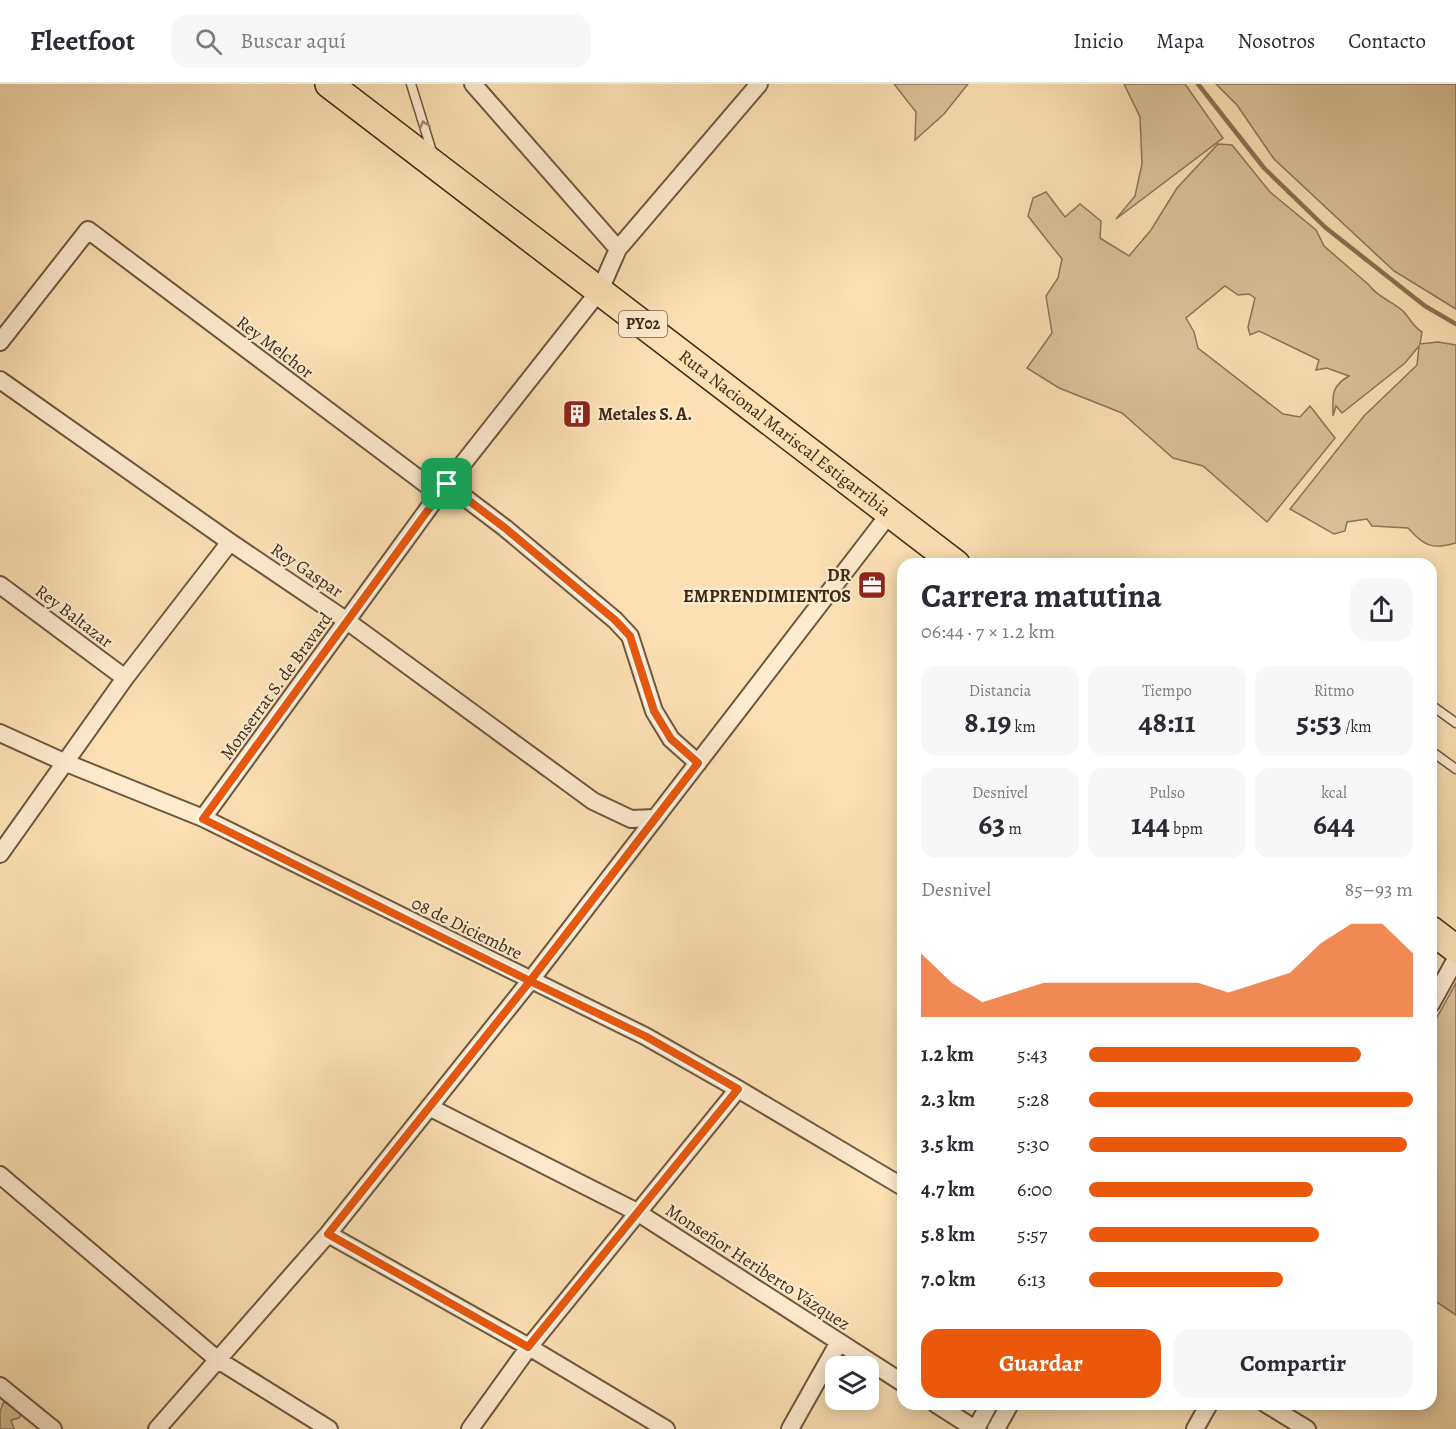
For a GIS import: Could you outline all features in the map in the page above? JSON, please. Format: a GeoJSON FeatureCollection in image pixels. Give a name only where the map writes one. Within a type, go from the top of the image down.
{"type":"FeatureCollection","features":[{"type":"Feature","properties":{"kind":"main road","name":"Ruta Nacional Mariscal Estigarribia"},"geometry":{"type":"LineString","coordinates":[[329,84],[948,558]]}},
{"type":"Feature","properties":{"kind":"main road"},"geometry":{"type":"LineString","coordinates":[[1437,935],[1456,949]]}},
{"type":"Feature","properties":{"kind":"street"},"geometry":{"type":"LineString","coordinates":[[473,84],[618,249]]}},
{"type":"Feature","properties":{"kind":"street","name":"Monserrat S. de Bravard"},"geometry":{"type":"LineString","coordinates":[[203,819],[443,489],[600,290],[618,249],[759,84]]}},
{"type":"Feature","properties":{"kind":"street","name":"Rey Melchor"},"geometry":{"type":"LineString","coordinates":[[0,342],[88,230],[443,489],[505,528],[615,620],[630,636],[654,711],[671,739],[698,763]]}},
{"type":"Feature","properties":{"kind":"street","name":"Rey Gaspar"},"geometry":{"type":"LineString","coordinates":[[0,380],[230,542],[347,621],[593,801],[632,819],[656,818]]}},
{"type":"Feature","properties":{"kind":"street"},"geometry":{"type":"LineString","coordinates":[[157,1429],[328,1234],[530,981],[890,513]]}},
{"type":"Feature","properties":{"kind":"street"},"geometry":{"type":"LineString","coordinates":[[0,854],[125,678],[230,542]]}},
{"type":"Feature","properties":{"kind":"street","name":"Rey Baltazar"},"geometry":{"type":"LineString","coordinates":[[0,585],[125,678]]}},
{"type":"Feature","properties":{"kind":"street","name":"08 de Diciembre"},"geometry":{"type":"LineString","coordinates":[[0,733],[203,819],[645,1036],[897,1183]]}},
{"type":"Feature","properties":{"kind":"street"},"geometry":{"type":"LineString","coordinates":[[1437,993],[1456,959]]}},
{"type":"Feature","properties":{"kind":"street"},"geometry":{"type":"LineString","coordinates":[[470,1429],[528,1347],[738,1089]]}},
{"type":"Feature","properties":{"kind":"street","name":"Monseñor Heriberto Vázquez"},"geometry":{"type":"LineString","coordinates":[[429,1107],[637,1212],[897,1379]]}},
{"type":"Feature","properties":{"kind":"street"},"geometry":{"type":"LineString","coordinates":[[0,1175],[218,1360],[329,1429]]}},
{"type":"Feature","properties":{"kind":"street"},"geometry":{"type":"LineString","coordinates":[[328,1234],[528,1347],[666,1429]]}},
{"type":"Feature","properties":{"kind":"street"},"geometry":{"type":"LineString","coordinates":[[790,1429],[839,1342]]}},
{"type":"Feature","properties":{"kind":"street"},"geometry":{"type":"LineString","coordinates":[[0,1386],[53,1429]]}},
{"type":"Feature","properties":{"kind":"street"},"geometry":{"type":"LineString","coordinates":[[945,1410],[975,1429],[986,1410]]}},
{"type":"Feature","properties":{"kind":"street"},"geometry":{"type":"LineString","coordinates":[[996,1429],[1007,1410]]}},
{"type":"Feature","properties":{"kind":"street"},"geometry":{"type":"LineString","coordinates":[[1195,1429],[1206,1410]]}},
{"type":"Feature","properties":{"kind":"street"},"geometry":{"type":"LineString","coordinates":[[1276,1410],[1307,1429]]}},
{"type":"Feature","properties":{"kind":"lane"},"geometry":{"type":"LineString","coordinates":[[411,84],[437,166]]}},
{"type":"Feature","properties":{"kind":"lane"},"geometry":{"type":"LineString","coordinates":[[1437,709],[1456,723]]}},
{"type":"Feature","properties":{"kind":"lane"},"geometry":{"type":"LineString","coordinates":[[1437,756],[1456,769]]}},
{"type":"Feature","properties":{"kind":"shaded area"},"geometry":{"type":"Polygon","coordinates":[[[894,84],[968,84],[944,114],[915,140],[916,112],[894,84]]]}},
{"type":"Feature","properties":{"kind":"shaded area"},"geometry":{"type":"Polygon","coordinates":[[[1124,84],[1185,84],[1223,138],[1116,219],[1135,196],[1142,164],[1140,117],[1124,84]]]}},
{"type":"Feature","properties":{"kind":"shaded area"},"geometry":{"type":"Polygon","coordinates":[[[1216,84],[1456,84],[1456,309],[1394,271],[1274,159],[1237,105],[1216,84]]]}},
{"type":"Feature","properties":{"kind":"shaded area"},"geometry":{"type":"Polygon","coordinates":[[[1218,144],[1232,145],[1270,192],[1316,230],[1324,246],[1376,293],[1403,311],[1422,332],[1420,344],[1438,342],[1456,345],[1456,543],[1441,546],[1429,545],[1408,528],[1372,526],[1367,519],[1347,522],[1345,531],[1334,534],[1290,509],[1364,416],[1417,365],[1419,346],[1405,363],[1342,413],[1336,406],[1333,416],[1333,397],[1336,388],[1349,376],[1327,368],[1316,370],[1319,360],[1259,331],[1250,335],[1248,327],[1255,298],[1249,294],[1238,295],[1225,286],[1186,318],[1194,332],[1198,348],[1283,414],[1300,417],[1310,406],[1335,438],[1267,522],[1203,466],[1173,458],[1122,413],[1059,388],[1027,368],[1052,333],[1046,296],[1058,278],[1062,259],[1028,216],[1033,198],[1046,192],[1065,217],[1080,204],[1101,221],[1100,238],[1129,256],[1151,230],[1177,188],[1218,144]]]}},
{"type":"Feature","properties":{"kind":"shaded area"},"geometry":{"type":"Polygon","coordinates":[[[1456,983],[1456,1315],[1437,1302],[1437,1017],[1456,983]]]}},
{"type":"Feature","properties":{"kind":"shaded area"},"geometry":{"type":"Polygon","coordinates":[[[8,1401],[21,1410],[21,1415],[11,1420],[14,1429],[0,1429],[0,1412],[3,1403],[8,1401]]]}},
{"type":"Feature","properties":{"kind":"waterway"},"geometry":{"type":"LineString","coordinates":[[1198,84],[1264,168],[1326,228],[1425,306],[1456,324]]}},
{"type":"Feature","properties":{"kind":"place","name":"Metales S. A."},"geometry":{"type":"Point","coordinates":[577,414]}},
{"type":"Feature","properties":{"kind":"place","name":"DR EMPRENDIMIENTOS"},"geometry":{"type":"Point","coordinates":[872,585]}},
{"type":"Feature","properties":{"kind":"route"},"geometry":{"type":"LineString","coordinates":[[447,484],[203,819],[530,981],[328,1234],[528,1347],[738,1089],[645,1036],[530,981],[698,763],[671,739],[654,711],[630,636],[615,620],[505,528],[447,484]]}}]}
